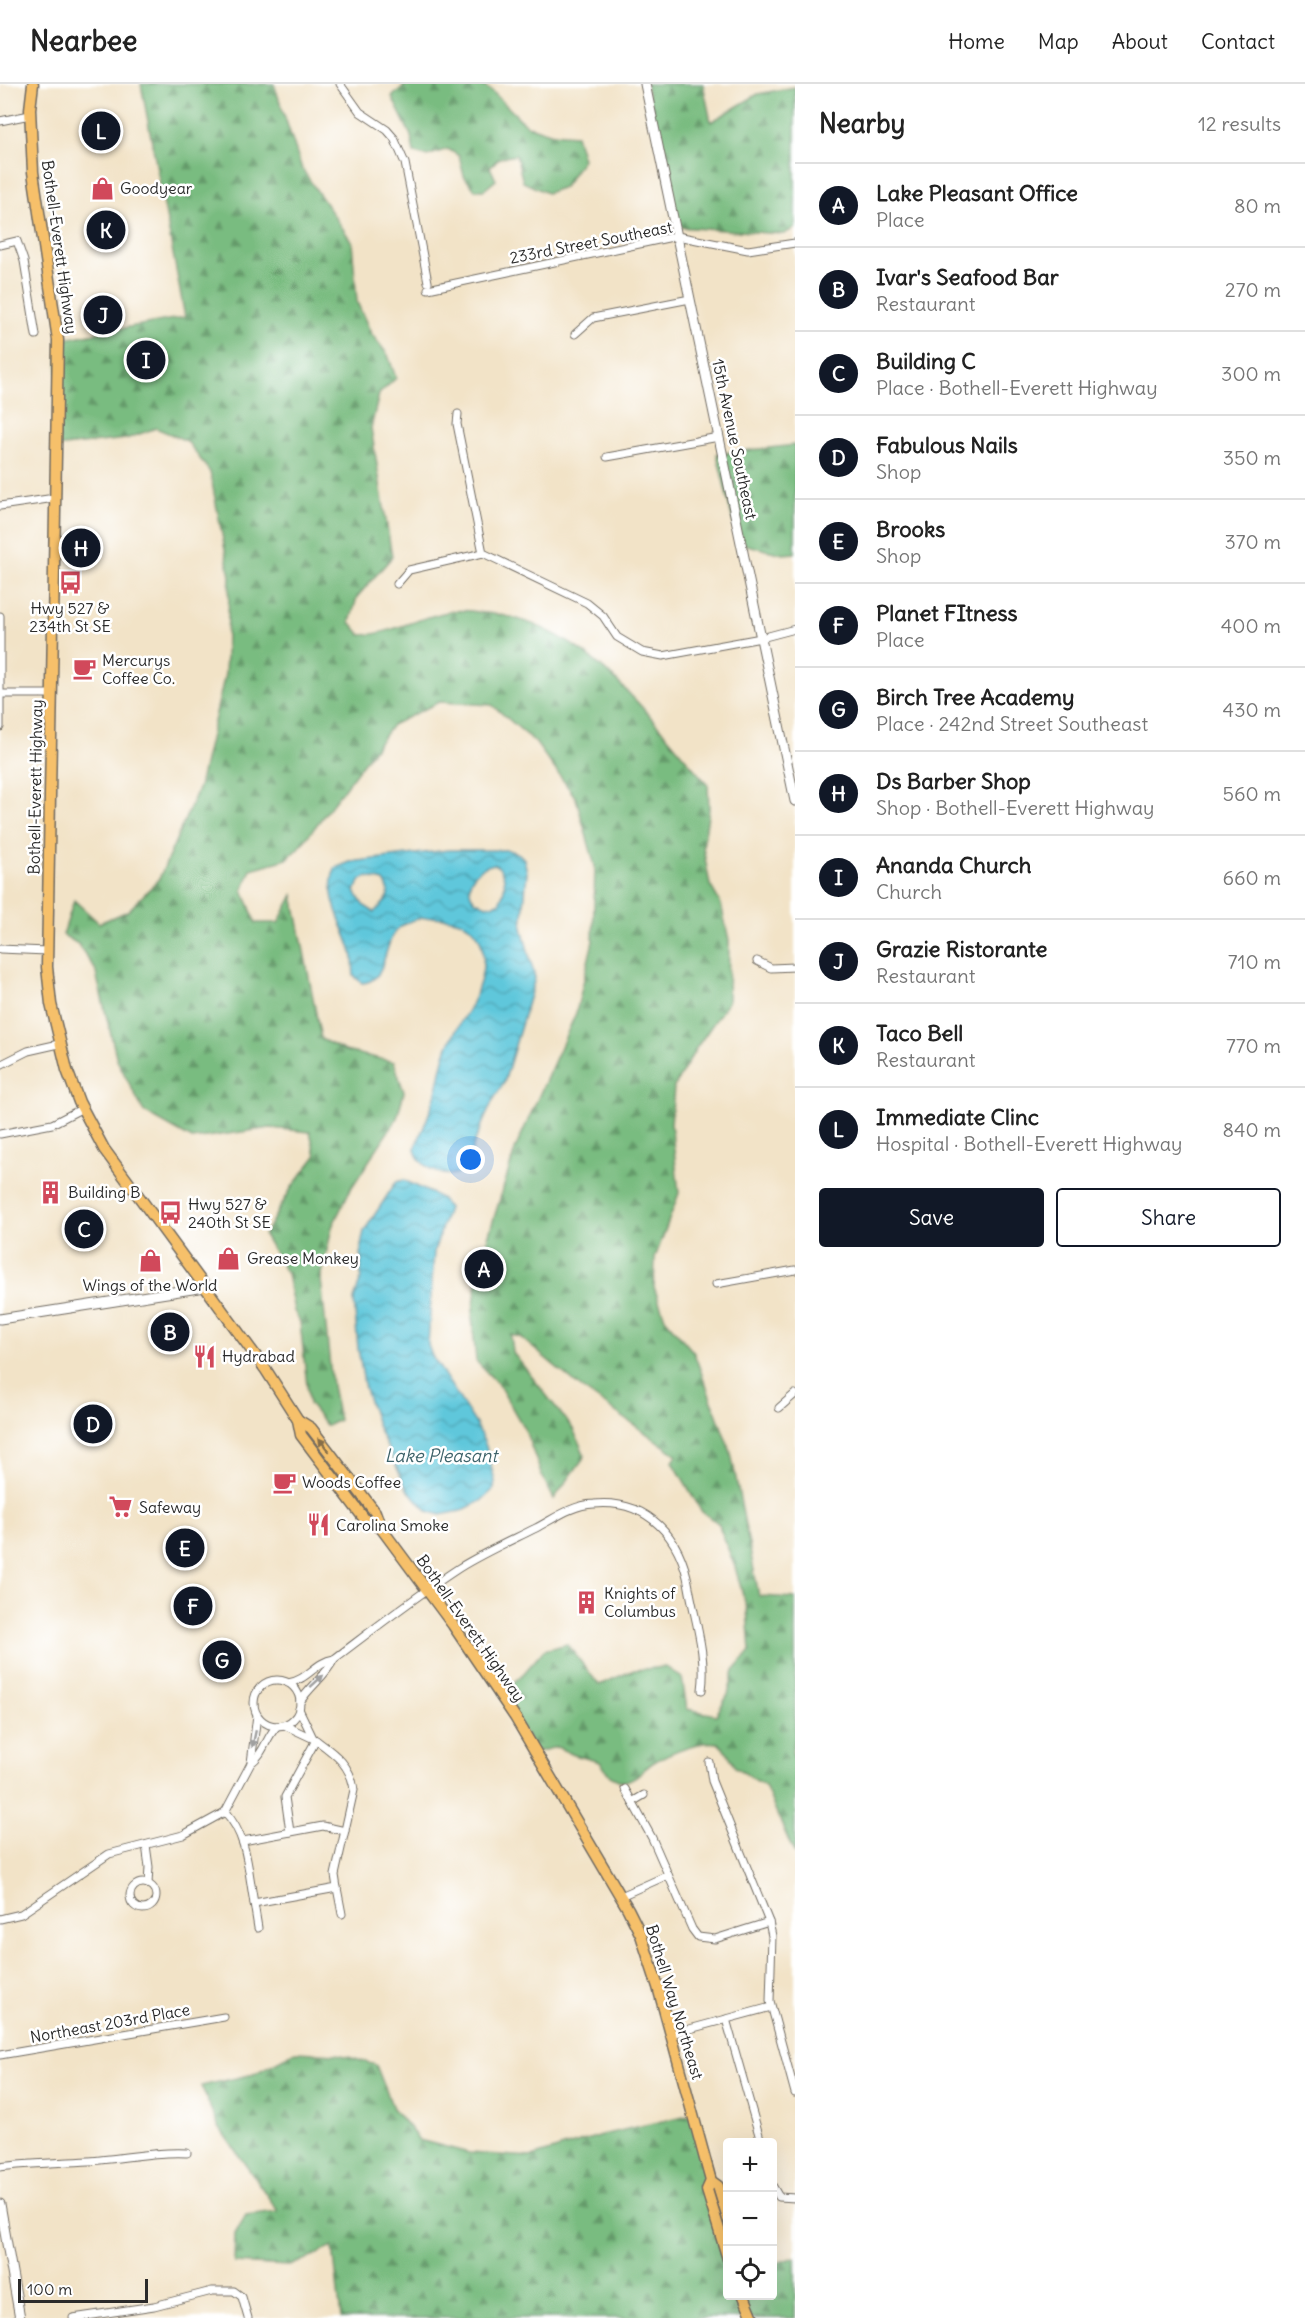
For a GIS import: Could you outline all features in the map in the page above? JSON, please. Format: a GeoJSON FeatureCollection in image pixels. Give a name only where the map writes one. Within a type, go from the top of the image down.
{"type":"FeatureCollection","features":[{"type":"Feature","properties":{"kind":"main road","name":"Bothell-Everett Highway"},"geometry":{"type":"LineString","coordinates":[[33,84],[30,115],[33,172],[58,340],[47,951],[51,1004],[59,1044],[83,1108],[104,1149],[266,1370],[298,1420],[301,1436],[366,1521],[381,1528],[428,1590],[515,1717]]}},
{"type":"Feature","properties":{"kind":"main road","name":"Bothell Way Northeast"},"geometry":{"type":"LineString","coordinates":[[515,1717],[621,1896],[641,1935],[711,2181],[707,2190],[724,2246]]}},
{"type":"Feature","properties":{"kind":"main road","name":"Bothell Way Northeast"},"geometry":{"type":"LineString","coordinates":[[711,2181],[718,2186],[723,2202]]}},
{"type":"Feature","properties":{"kind":"main road"},"geometry":{"type":"LineString","coordinates":[[746,2300],[753,2318]]}},
{"type":"Feature","properties":{"kind":"street","name":"233rd Street Southeast"},"geometry":{"type":"LineString","coordinates":[[340,84],[360,112],[387,130],[394,138],[405,163],[428,286],[677,236],[748,250],[795,243]]}},
{"type":"Feature","properties":{"kind":"street","name":"15th Avenue Southeast"},"geometry":{"type":"LineString","coordinates":[[645,84],[795,801]]}},
{"type":"Feature","properties":{"kind":"street"},"geometry":{"type":"LineString","coordinates":[[0,121],[30,115]]}},
{"type":"Feature","properties":{"kind":"street"},"geometry":{"type":"LineString","coordinates":[[0,245],[17,241],[24,261],[36,335]]}},
{"type":"Feature","properties":{"kind":"street"},"geometry":{"type":"LineString","coordinates":[[575,333],[593,318],[690,300]]}},
{"type":"Feature","properties":{"kind":"street"},"geometry":{"type":"LineString","coordinates":[[458,414],[457,424],[483,553]]}},
{"type":"Feature","properties":{"kind":"street"},"geometry":{"type":"LineString","coordinates":[[607,457],[719,438]]}},
{"type":"Feature","properties":{"kind":"street"},"geometry":{"type":"LineString","coordinates":[[0,506],[55,498]]}},
{"type":"Feature","properties":{"kind":"street"},"geometry":{"type":"LineString","coordinates":[[397,584],[410,570],[483,553],[587,603],[603,616],[618,637],[642,652],[663,656],[761,638],[795,628]]}},
{"type":"Feature","properties":{"kind":"street"},"geometry":{"type":"LineString","coordinates":[[0,616],[0,727]]}},
{"type":"Feature","properties":{"kind":"street"},"geometry":{"type":"LineString","coordinates":[[1,694],[52,694]]}},
{"type":"Feature","properties":{"kind":"street"},"geometry":{"type":"LineString","coordinates":[[0,949],[47,951]]}},
{"type":"Feature","properties":{"kind":"street"},"geometry":{"type":"LineString","coordinates":[[758,961],[771,968],[795,967]]}},
{"type":"Feature","properties":{"kind":"street"},"geometry":{"type":"LineString","coordinates":[[0,1065],[28,1051],[59,1044]]}},
{"type":"Feature","properties":{"kind":"street"},"geometry":{"type":"LineString","coordinates":[[0,1134],[52,1124],[83,1108]]}},
{"type":"Feature","properties":{"kind":"street"},"geometry":{"type":"LineString","coordinates":[[716,1284],[795,1270]]}},
{"type":"Feature","properties":{"kind":"street"},"geometry":{"type":"LineString","coordinates":[[0,1319],[205,1287]]}},
{"type":"Feature","properties":{"kind":"street"},"geometry":{"type":"LineString","coordinates":[[779,1408],[795,1394]]}},
{"type":"Feature","properties":{"kind":"street"},"geometry":{"type":"LineString","coordinates":[[0,1919],[21,1914],[109,1854],[183,1835],[225,1812],[251,1763],[257,1715],[254,1700],[261,1687],[274,1680],[288,1683],[307,1677],[322,1661],[334,1659],[459,1568],[564,1512],[593,1504],[615,1504],[633,1508],[661,1525],[673,1539],[684,1562],[705,1668],[702,1690]]}},
{"type":"Feature","properties":{"kind":"street"},"geometry":{"type":"LineString","coordinates":[[251,1763],[259,1757],[268,1735],[280,1725],[291,1721],[307,1690],[328,1671],[334,1659]]}},
{"type":"Feature","properties":{"kind":"street"},"geometry":{"type":"LineString","coordinates":[[288,1683],[298,1694],[300,1705],[315,1739]]}},
{"type":"Feature","properties":{"kind":"street"},"geometry":{"type":"LineString","coordinates":[[257,1715],[269,1725],[280,1725],[315,1739],[341,1759],[352,1778],[354,1790],[335,1875],[342,1914]]}},
{"type":"Feature","properties":{"kind":"street"},"geometry":{"type":"LineString","coordinates":[[290,1832],[285,1797],[315,1739]]}},
{"type":"Feature","properties":{"kind":"street"},"geometry":{"type":"LineString","coordinates":[[708,1762],[712,1781],[769,1922],[772,1936],[768,1988],[771,2007],[795,2093]]}},
{"type":"Feature","properties":{"kind":"street"},"geometry":{"type":"LineString","coordinates":[[625,1789],[652,1838],[692,1929],[698,1937],[715,1939],[769,1922]]}},
{"type":"Feature","properties":{"kind":"street"},"geometry":{"type":"LineString","coordinates":[[632,1802],[644,1796]]}},
{"type":"Feature","properties":{"kind":"street"},"geometry":{"type":"LineString","coordinates":[[225,1812],[237,1825],[243,1841],[258,1928]]}},
{"type":"Feature","properties":{"kind":"street"},"geometry":{"type":"LineString","coordinates":[[243,1841],[323,1826],[345,1831]]}},
{"type":"Feature","properties":{"kind":"street"},"geometry":{"type":"LineString","coordinates":[[146,1845],[149,1866],[148,1884]]}},
{"type":"Feature","properties":{"kind":"street"},"geometry":{"type":"LineString","coordinates":[[621,1896],[668,1875]]}},
{"type":"Feature","properties":{"kind":"street"},"geometry":{"type":"LineString","coordinates":[[254,1903],[337,1888]]}},
{"type":"Feature","properties":{"kind":"street"},"geometry":{"type":"LineString","coordinates":[[671,2034],[771,2007]]}},
{"type":"Feature","properties":{"kind":"street","name":"Northeast 203rd Place"},"geometry":{"type":"LineString","coordinates":[[0,2055],[224,2017]]}},
{"type":"Feature","properties":{"kind":"street"},"geometry":{"type":"LineString","coordinates":[[726,2019],[759,2138]]}},
{"type":"Feature","properties":{"kind":"street"},"geometry":{"type":"LineString","coordinates":[[0,2167],[187,2152]]}},
{"type":"Feature","properties":{"kind":"street"},"geometry":{"type":"LineString","coordinates":[[776,2192],[779,2196],[795,2198]]}},
{"type":"Feature","properties":{"kind":"street"},"geometry":{"type":"LineString","coordinates":[[0,2204],[20,2318]]}},
{"type":"Feature","properties":{"kind":"street"},"geometry":{"type":"LineString","coordinates":[[73,2318],[153,2306],[212,2291],[234,2291],[242,2297],[248,2318]]}},
{"type":"Feature","properties":{"kind":"green space"},"geometry":{"type":"Polygon","coordinates":[[[141,84],[274,84],[302,169],[352,242],[357,302],[371,333],[388,355],[396,378],[379,394],[371,428],[392,557],[357,597],[350,622],[361,635],[373,634],[430,616],[466,610],[522,620],[555,634],[584,653],[612,676],[708,785],[709,809],[703,847],[710,885],[721,904],[729,940],[728,1002],[697,1047],[674,1087],[671,1124],[679,1193],[655,1258],[654,1287],[665,1318],[694,1353],[731,1453],[759,1596],[795,1598],[795,1736],[792,1752],[795,1764],[795,1855],[765,1786],[735,1767],[728,1753],[718,1743],[703,1743],[668,1754],[631,1779],[622,1782],[610,1776],[600,1762],[574,1755],[557,1747],[536,1752],[500,1695],[544,1650],[567,1644],[599,1685],[634,1670],[666,1667],[682,1678],[687,1709],[716,1715],[728,1695],[734,1670],[750,1651],[747,1609],[735,1567],[718,1523],[702,1512],[673,1462],[677,1455],[580,1387],[520,1337],[511,1335],[513,1353],[573,1429],[585,1456],[554,1499],[542,1476],[525,1430],[499,1385],[476,1361],[472,1317],[480,1263],[516,1147],[576,1013],[593,941],[595,866],[576,798],[535,742],[492,705],[439,702],[392,725],[303,843],[287,859],[251,869],[243,890],[256,923],[278,923],[293,895],[321,1039],[345,1051],[394,1062],[404,1092],[397,1118],[350,1190],[332,1227],[321,1279],[332,1386],[339,1420],[327,1426],[309,1404],[300,1322],[294,1311],[287,1274],[264,1235],[292,1187],[316,1156],[310,1132],[270,1128],[192,1139],[144,1112],[117,1060],[95,969],[78,944],[63,935],[74,900],[99,923],[128,911],[159,879],[199,787],[225,674],[230,576],[210,472],[187,441],[156,428],[126,439],[56,447],[58,340],[185,317],[141,84]]]}},
{"type":"Feature","properties":{"kind":"green space"},"geometry":{"type":"Polygon","coordinates":[[[406,84],[480,84],[492,91],[526,125],[550,133],[576,135],[583,159],[564,187],[547,193],[523,182],[516,155],[499,158],[490,167],[496,180],[484,190],[475,190],[464,176],[459,156],[448,149],[427,156],[414,153],[411,136],[392,97],[406,84]]]}},
{"type":"Feature","properties":{"kind":"green space"},"geometry":{"type":"Polygon","coordinates":[[[646,84],[703,84],[711,122],[758,94],[795,87],[795,228],[784,234],[677,227],[646,84]]]}},
{"type":"Feature","properties":{"kind":"green space"},"geometry":{"type":"Polygon","coordinates":[[[795,445],[795,553],[783,554],[738,543],[717,454],[795,445]]]}},
{"type":"Feature","properties":{"kind":"green space"},"geometry":{"type":"Polygon","coordinates":[[[295,2052],[338,2054],[376,2065],[393,2108],[419,2140],[469,2153],[532,2157],[602,2135],[693,2114],[723,2231],[723,2300],[777,2300],[777,2263],[795,2257],[795,2318],[341,2318],[333,2247],[290,2266],[234,2263],[235,2234],[246,2215],[278,2211],[218,2126],[201,2086],[254,2074],[295,2052]]]}},
{"type":"Feature","properties":{"kind":"water"},"geometry":{"type":"Polygon","coordinates":[[[448,850],[508,850],[519,854],[524,859],[527,872],[522,928],[535,978],[504,1083],[493,1100],[474,1143],[467,1169],[460,1173],[444,1174],[428,1168],[417,1156],[415,1148],[436,1093],[447,1049],[476,993],[483,967],[481,942],[466,924],[452,919],[432,917],[405,923],[394,934],[377,976],[371,981],[362,983],[354,976],[352,953],[333,901],[332,879],[335,868],[350,862],[448,850]],[[494,864],[477,872],[470,887],[474,900],[487,906],[499,903],[504,887],[502,871],[494,864]],[[367,877],[361,880],[355,891],[363,905],[374,912],[385,902],[388,890],[384,881],[367,877]]]}},
{"type":"Feature","properties":{"kind":"water","name":"Lake Pleasant"},"geometry":{"type":"Polygon","coordinates":[[[404,1180],[441,1198],[448,1208],[434,1252],[428,1345],[432,1356],[476,1424],[486,1446],[495,1481],[494,1489],[481,1501],[461,1511],[440,1515],[428,1511],[407,1489],[379,1430],[365,1389],[358,1349],[354,1299],[361,1278],[361,1246],[364,1231],[396,1182],[404,1180]]]}},
{"type":"Feature","properties":{"kind":"place","name":"Immediate Clinc"},"geometry":{"type":"Point","coordinates":[101,131]}},
{"type":"Feature","properties":{"kind":"place","name":"Goodyear"},"geometry":{"type":"Point","coordinates":[102,188]}},
{"type":"Feature","properties":{"kind":"place","name":"Taco Bell"},"geometry":{"type":"Point","coordinates":[106,230]}},
{"type":"Feature","properties":{"kind":"place","name":"Grazie Ristorante"},"geometry":{"type":"Point","coordinates":[103,315]}},
{"type":"Feature","properties":{"kind":"place","name":"Ananda Church"},"geometry":{"type":"Point","coordinates":[146,360]}},
{"type":"Feature","properties":{"kind":"place","name":"Ds Barber Shop"},"geometry":{"type":"Point","coordinates":[81,548]}},
{"type":"Feature","properties":{"kind":"place","name":"Hwy 527 & 234th St SE"},"geometry":{"type":"Point","coordinates":[70,583]}},
{"type":"Feature","properties":{"kind":"place","name":"Mercurys Coffee Co."},"geometry":{"type":"Point","coordinates":[84,669]}},
{"type":"Feature","properties":{"kind":"place","name":"Building B"},"geometry":{"type":"Point","coordinates":[50,1192]}},
{"type":"Feature","properties":{"kind":"place","name":"Hwy 527 & 240th St SE"},"geometry":{"type":"Point","coordinates":[170,1213]}},
{"type":"Feature","properties":{"kind":"place","name":"Building C"},"geometry":{"type":"Point","coordinates":[84,1229]}},
{"type":"Feature","properties":{"kind":"place","name":"Grease Monkey"},"geometry":{"type":"Point","coordinates":[229,1258]}},
{"type":"Feature","properties":{"kind":"place","name":"Wings of the World"},"geometry":{"type":"Point","coordinates":[150,1260]}},
{"type":"Feature","properties":{"kind":"place","name":"Lake Pleasant Office"},"geometry":{"type":"Point","coordinates":[484,1269]}},
{"type":"Feature","properties":{"kind":"place","name":"Ivar's Seafood Bar"},"geometry":{"type":"Point","coordinates":[170,1332]}},
{"type":"Feature","properties":{"kind":"place","name":"Hydrabad"},"geometry":{"type":"Point","coordinates":[204,1356]}},
{"type":"Feature","properties":{"kind":"place","name":"Fabulous Nails"},"geometry":{"type":"Point","coordinates":[93,1424]}},
{"type":"Feature","properties":{"kind":"place","name":"Woods Coffee"},"geometry":{"type":"Point","coordinates":[284,1482]}},
{"type":"Feature","properties":{"kind":"place","name":"Safeway"},"geometry":{"type":"Point","coordinates":[121,1507]}},
{"type":"Feature","properties":{"kind":"place","name":"Carolina Smoke"},"geometry":{"type":"Point","coordinates":[318,1525]}},
{"type":"Feature","properties":{"kind":"place","name":"Brooks"},"geometry":{"type":"Point","coordinates":[185,1548]}},
{"type":"Feature","properties":{"kind":"place","name":"Knights of Columbus"},"geometry":{"type":"Point","coordinates":[586,1602]}},
{"type":"Feature","properties":{"kind":"place","name":"Planet FItness"},"geometry":{"type":"Point","coordinates":[193,1606]}},
{"type":"Feature","properties":{"kind":"place","name":"Birch Tree Academy"},"geometry":{"type":"Point","coordinates":[222,1660]}}]}
